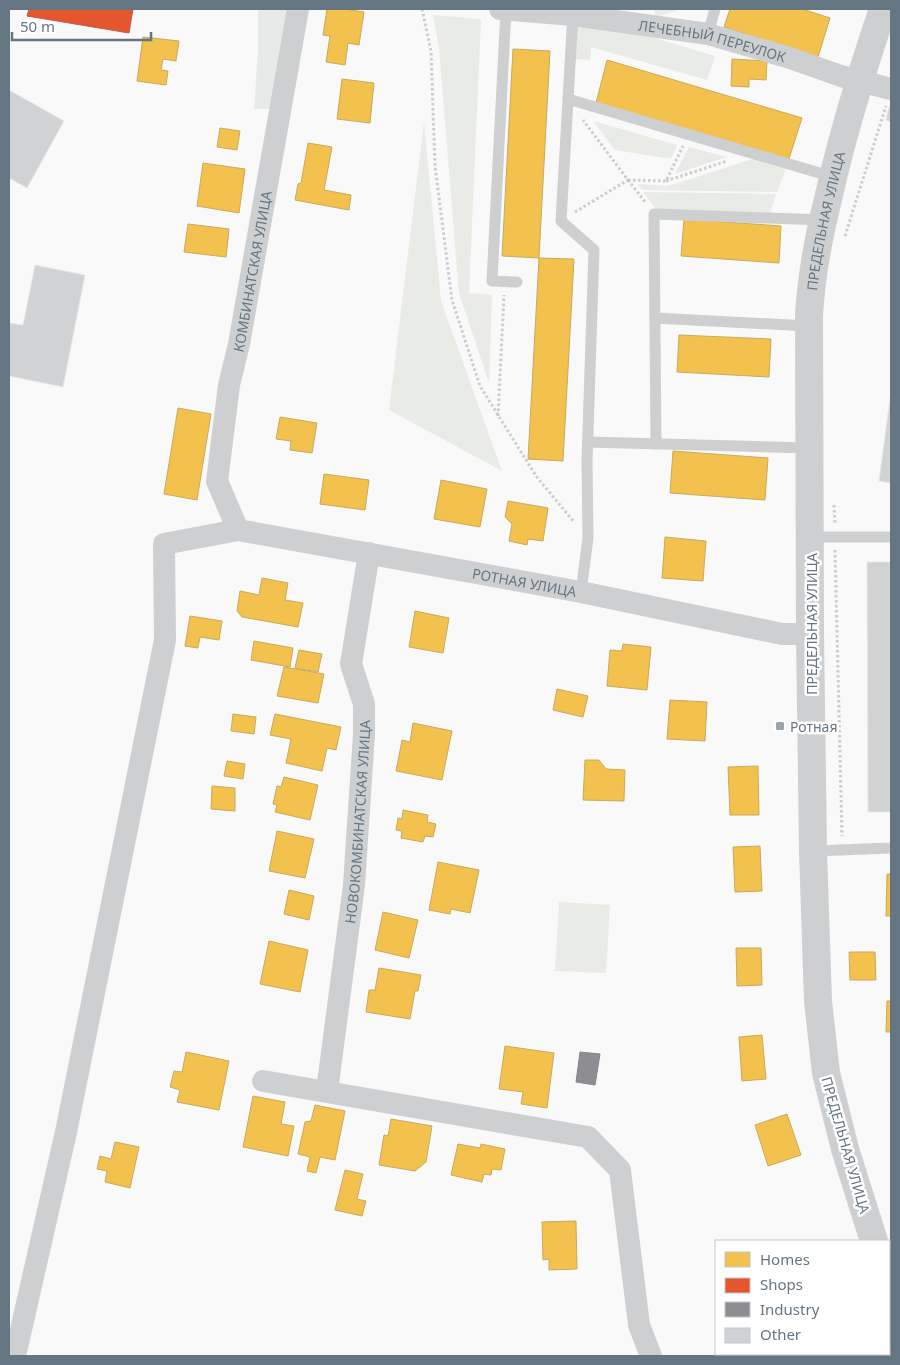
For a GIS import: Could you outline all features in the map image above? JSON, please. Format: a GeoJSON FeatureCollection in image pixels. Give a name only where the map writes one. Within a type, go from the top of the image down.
{"type":"FeatureCollection","features":[{"type":"Feature","properties":{"kind":"street","name":"КОМБИНАТСКАЯ УЛИЦА"},"geometry":{"type":"LineString","coordinates":[[238,530],[217,481],[229,385],[239,344],[298,9]]}},
{"type":"Feature","properties":{"kind":"street","name":"ЛЕЧЕБНЫЙ ПЕРЕУЛОК"},"geometry":{"type":"LineString","coordinates":[[500,9],[573,12],[708,34],[859,80],[890,95]]}},
{"type":"Feature","properties":{"kind":"street","name":"ПРЕДЕЛЬНАЯ УЛИЦА"},"geometry":{"type":"LineString","coordinates":[[874,1240],[844,1149],[826,1073],[818,1001],[813,851],[810,634],[822,537],[809,448],[809,326],[810,290],[823,220],[859,80],[882,9]]}},
{"type":"Feature","properties":{"kind":"street","name":"РОТНАЯ УЛИЦА"},"geometry":{"type":"LineString","coordinates":[[238,530],[581,592],[782,634],[810,634]]}},
{"type":"Feature","properties":{"kind":"street"},"geometry":{"type":"LineString","coordinates":[[15,1356],[66,1132],[164,640],[164,544],[238,530]]}},
{"type":"Feature","properties":{"kind":"street","name":"НОВОКОМБИНАТСКАЯ УЛИЦА"},"geometry":{"type":"LineString","coordinates":[[327,1091],[354,885],[364,704],[351,664],[369,553]]}},
{"type":"Feature","properties":{"kind":"street"},"geometry":{"type":"LineString","coordinates":[[263,1081],[588,1137],[620,1170],[639,1325],[651,1356]]}},
{"type":"Feature","properties":{"kind":"lane"},"geometry":{"type":"LineString","coordinates":[[506,9],[492,281],[518,282]]}},
{"type":"Feature","properties":{"kind":"lane"},"geometry":{"type":"LineString","coordinates":[[708,34],[715,9]]}},
{"type":"Feature","properties":{"kind":"lane"},"geometry":{"type":"LineString","coordinates":[[573,12],[561,221],[594,250],[588,442],[588,538],[581,592]]}},
{"type":"Feature","properties":{"kind":"lane"},"geometry":{"type":"LineString","coordinates":[[568,99],[833,177]]}},
{"type":"Feature","properties":{"kind":"lane"},"geometry":{"type":"LineString","coordinates":[[656,444],[654,214],[823,220]]}},
{"type":"Feature","properties":{"kind":"lane"},"geometry":{"type":"LineString","coordinates":[[655,318],[809,326]]}},
{"type":"Feature","properties":{"kind":"lane"},"geometry":{"type":"LineString","coordinates":[[588,442],[809,448]]}},
{"type":"Feature","properties":{"kind":"lane"},"geometry":{"type":"LineString","coordinates":[[822,537],[891,537]]}},
{"type":"Feature","properties":{"kind":"lane"},"geometry":{"type":"LineString","coordinates":[[813,851],[891,848]]}},
{"type":"Feature","properties":{"kind":"path"},"geometry":{"type":"LineString","coordinates":[[422,9],[431,51],[435,166],[452,300],[480,386],[536,476],[568,517],[588,538]]}},
{"type":"Feature","properties":{"kind":"path"},"geometry":{"type":"LineString","coordinates":[[842,244],[890,95]]}},
{"type":"Feature","properties":{"kind":"path"},"geometry":{"type":"LineString","coordinates":[[568,99],[654,214]]}},
{"type":"Feature","properties":{"kind":"path"},"geometry":{"type":"LineString","coordinates":[[666,181],[689,134]]}},
{"type":"Feature","properties":{"kind":"path"},"geometry":{"type":"LineString","coordinates":[[561,221],[628,180],[666,181],[752,153]]}},
{"type":"Feature","properties":{"kind":"path"},"geometry":{"type":"LineString","coordinates":[[498,416],[504,282]]}},
{"type":"Feature","properties":{"kind":"path"},"geometry":{"type":"LineString","coordinates":[[834,498],[822,537],[842,850]]}},
{"type":"Feature","properties":{"kind":"shaded area"},"geometry":{"type":"Polygon","coordinates":[[[258,9],[287,9],[272,109],[254,109],[258,51],[258,9]]]}},
{"type":"Feature","properties":{"kind":"shaded area"},"geometry":{"type":"Polygon","coordinates":[[[654,9],[681,9],[656,17],[654,9]]]}},
{"type":"Feature","properties":{"kind":"shaded area"},"geometry":{"type":"Polygon","coordinates":[[[433,15],[481,19],[469,293],[492,295],[489,383],[459,293],[439,48],[433,15]]]}},
{"type":"Feature","properties":{"kind":"shaded area"},"geometry":{"type":"Polygon","coordinates":[[[576,23],[628,30],[715,56],[707,80],[591,47],[590,60],[574,59],[576,23]]]}},
{"type":"Feature","properties":{"kind":"shaded area"},"geometry":{"type":"Polygon","coordinates":[[[593,121],[677,145],[671,159],[615,150],[593,121]]]}},
{"type":"Feature","properties":{"kind":"shaded area"},"geometry":{"type":"Polygon","coordinates":[[[424,122],[441,301],[502,471],[389,410],[424,122]]]}},
{"type":"Feature","properties":{"kind":"shaded area"},"geometry":{"type":"Polygon","coordinates":[[[689,147],[727,157],[675,174],[689,147]]]}},
{"type":"Feature","properties":{"kind":"shaded area"},"geometry":{"type":"Polygon","coordinates":[[[753,159],[786,169],[777,192],[642,190],[637,184],[668,186],[753,159]]]}},
{"type":"Feature","properties":{"kind":"shaded area"},"geometry":{"type":"Polygon","coordinates":[[[643,192],[776,194],[770,214],[658,212],[643,192]]]}},
{"type":"Feature","properties":{"kind":"shaded area"},"geometry":{"type":"Polygon","coordinates":[[[559,902],[610,905],[606,973],[555,971],[559,902]]]}},
{"type":"Feature","properties":{"kind":"building: Homes"},"geometry":{"type":"Polygon","coordinates":[[[327,9],[364,12],[359,45],[348,43],[345,65],[326,62],[330,36],[323,35],[327,9]]]}},
{"type":"Feature","properties":{"kind":"building: Homes"},"geometry":{"type":"Polygon","coordinates":[[[730,9],[802,9],[830,18],[818,57],[724,27],[730,9]]]}},
{"type":"Feature","properties":{"kind":"building: Homes"},"geometry":{"type":"Polygon","coordinates":[[[143,37],[179,41],[176,61],[163,59],[161,70],[168,71],[166,85],[137,81],[143,37]]]}},
{"type":"Feature","properties":{"kind":"building: Homes"},"geometry":{"type":"Polygon","coordinates":[[[513,49],[550,51],[539,258],[502,256],[513,49]]]}},
{"type":"Feature","properties":{"kind":"building: Homes"},"geometry":{"type":"Polygon","coordinates":[[[732,59],[767,61],[766,80],[749,79],[749,87],[731,86],[732,59]]]}},
{"type":"Feature","properties":{"kind":"building: Homes"},"geometry":{"type":"Polygon","coordinates":[[[607,60],[802,118],[788,162],[596,103],[607,60]]]}},
{"type":"Feature","properties":{"kind":"building: Homes"},"geometry":{"type":"Polygon","coordinates":[[[342,79],[374,83],[370,123],[337,119],[342,79]]]}},
{"type":"Feature","properties":{"kind":"building: Homes"},"geometry":{"type":"Polygon","coordinates":[[[220,128],[240,131],[237,150],[217,147],[220,128]]]}},
{"type":"Feature","properties":{"kind":"building: Homes"},"geometry":{"type":"Polygon","coordinates":[[[308,143],[332,147],[324,190],[351,195],[349,210],[295,200],[298,184],[301,183],[308,143]]]}},
{"type":"Feature","properties":{"kind":"building: Homes"},"geometry":{"type":"Polygon","coordinates":[[[203,163],[245,169],[239,213],[197,206],[203,163]]]}},
{"type":"Feature","properties":{"kind":"building: Homes"},"geometry":{"type":"Polygon","coordinates":[[[684,219],[781,226],[779,263],[681,256],[684,219]]]}},
{"type":"Feature","properties":{"kind":"building: Homes"},"geometry":{"type":"Polygon","coordinates":[[[188,224],[229,229],[226,257],[184,252],[188,224]]]}},
{"type":"Feature","properties":{"kind":"building: Homes"},"geometry":{"type":"Polygon","coordinates":[[[539,258],[574,259],[563,461],[528,459],[539,258]]]}},
{"type":"Feature","properties":{"kind":"building: Homes"},"geometry":{"type":"Polygon","coordinates":[[[679,335],[771,339],[769,377],[677,372],[679,335]]]}},
{"type":"Feature","properties":{"kind":"building: Homes"},"geometry":{"type":"Polygon","coordinates":[[[178,408],[211,414],[197,500],[164,494],[178,408]]]}},
{"type":"Feature","properties":{"kind":"building: Homes"},"geometry":{"type":"Polygon","coordinates":[[[280,417],[317,423],[312,453],[290,450],[291,441],[276,439],[280,417]]]}},
{"type":"Feature","properties":{"kind":"building: Homes"},"geometry":{"type":"Polygon","coordinates":[[[673,451],[768,458],[765,500],[670,493],[673,451]]]}},
{"type":"Feature","properties":{"kind":"building: Homes"},"geometry":{"type":"Polygon","coordinates":[[[324,474],[369,480],[365,510],[320,504],[324,474]]]}},
{"type":"Feature","properties":{"kind":"building: Homes"},"geometry":{"type":"Polygon","coordinates":[[[441,480],[487,489],[480,527],[434,519],[441,480]]]}},
{"type":"Feature","properties":{"kind":"building: Homes"},"geometry":{"type":"Polygon","coordinates":[[[508,501],[548,508],[543,541],[528,539],[527,545],[509,541],[512,524],[505,517],[508,501]]]}},
{"type":"Feature","properties":{"kind":"building: Homes"},"geometry":{"type":"Polygon","coordinates":[[[665,537],[706,541],[703,581],[662,578],[665,537]]]}},
{"type":"Feature","properties":{"kind":"building: Homes"},"geometry":{"type":"Polygon","coordinates":[[[262,578],[288,583],[285,600],[303,603],[298,627],[242,617],[237,611],[240,591],[259,595],[262,578]]]}},
{"type":"Feature","properties":{"kind":"building: Homes"},"geometry":{"type":"Polygon","coordinates":[[[415,611],[449,618],[443,653],[409,647],[415,611]]]}},
{"type":"Feature","properties":{"kind":"building: Homes"},"geometry":{"type":"Polygon","coordinates":[[[190,616],[222,621],[219,640],[200,637],[198,648],[185,646],[190,616]]]}},
{"type":"Feature","properties":{"kind":"building: Homes"},"geometry":{"type":"Polygon","coordinates":[[[254,641],[293,648],[290,667],[251,660],[254,641]]]}},
{"type":"Feature","properties":{"kind":"building: Homes"},"geometry":{"type":"Polygon","coordinates":[[[623,644],[651,647],[647,690],[607,686],[610,650],[622,651],[623,644]]]}},
{"type":"Feature","properties":{"kind":"building: Homes"},"geometry":{"type":"Polygon","coordinates":[[[299,650],[322,654],[318,672],[295,668],[299,650]]]}},
{"type":"Feature","properties":{"kind":"building: Homes"},"geometry":{"type":"Polygon","coordinates":[[[284,667],[324,674],[318,703],[277,696],[284,667]]]}},
{"type":"Feature","properties":{"kind":"building: Homes"},"geometry":{"type":"Polygon","coordinates":[[[557,689],[588,696],[583,717],[553,710],[557,689]]]}},
{"type":"Feature","properties":{"kind":"building: Homes"},"geometry":{"type":"Polygon","coordinates":[[[670,700],[707,702],[705,741],[667,739],[670,700]]]}},
{"type":"Feature","properties":{"kind":"building: Homes"},"geometry":{"type":"Polygon","coordinates":[[[233,714],[256,717],[254,734],[231,731],[233,714]]]}},
{"type":"Feature","properties":{"kind":"building: Homes"},"geometry":{"type":"Polygon","coordinates":[[[275,714],[341,727],[336,750],[327,748],[322,771],[286,763],[291,739],[270,735],[275,714]]]}},
{"type":"Feature","properties":{"kind":"building: Homes"},"geometry":{"type":"Polygon","coordinates":[[[413,723],[452,731],[442,780],[396,771],[402,740],[410,742],[413,723]]]}},
{"type":"Feature","properties":{"kind":"building: Homes"},"geometry":{"type":"Polygon","coordinates":[[[585,760],[599,760],[606,769],[625,770],[624,801],[583,800],[585,760]]]}},
{"type":"Feature","properties":{"kind":"building: Homes"},"geometry":{"type":"Polygon","coordinates":[[[227,761],[245,764],[243,779],[224,776],[227,761]]]}},
{"type":"Feature","properties":{"kind":"building: Homes"},"geometry":{"type":"Polygon","coordinates":[[[758,766],[759,815],[730,815],[728,767],[758,766]]]}},
{"type":"Feature","properties":{"kind":"building: Homes"},"geometry":{"type":"Polygon","coordinates":[[[284,777],[318,785],[310,820],[275,812],[277,805],[273,804],[277,786],[281,787],[284,777]]]}},
{"type":"Feature","properties":{"kind":"building: Homes"},"geometry":{"type":"Polygon","coordinates":[[[212,786],[235,788],[235,811],[211,809],[212,786]]]}},
{"type":"Feature","properties":{"kind":"building: Homes"},"geometry":{"type":"Polygon","coordinates":[[[403,810],[428,815],[427,822],[436,824],[433,837],[425,836],[423,842],[401,838],[402,831],[396,830],[398,818],[402,819],[403,810]]]}},
{"type":"Feature","properties":{"kind":"building: Homes"},"geometry":{"type":"Polygon","coordinates":[[[277,831],[314,839],[305,878],[269,871],[277,831]]]}},
{"type":"Feature","properties":{"kind":"building: Homes"},"geometry":{"type":"Polygon","coordinates":[[[760,846],[762,891],[735,892],[733,847],[760,846]]]}},
{"type":"Feature","properties":{"kind":"building: Homes"},"geometry":{"type":"Polygon","coordinates":[[[438,862],[479,870],[470,913],[451,909],[450,914],[429,910],[438,862]]]}},
{"type":"Feature","properties":{"kind":"building: Homes"},"geometry":{"type":"Polygon","coordinates":[[[887,874],[891,874],[891,916],[886,916],[887,874]]]}},
{"type":"Feature","properties":{"kind":"building: Homes"},"geometry":{"type":"Polygon","coordinates":[[[289,890],[314,896],[309,920],[284,914],[289,890]]]}},
{"type":"Feature","properties":{"kind":"building: Homes"},"geometry":{"type":"Polygon","coordinates":[[[383,912],[418,920],[409,958],[375,950],[383,912]]]}},
{"type":"Feature","properties":{"kind":"building: Homes"},"geometry":{"type":"Polygon","coordinates":[[[269,941],[308,950],[300,992],[260,984],[269,941]]]}},
{"type":"Feature","properties":{"kind":"building: Homes"},"geometry":{"type":"Polygon","coordinates":[[[736,948],[761,948],[762,985],[737,986],[736,948]]]}},
{"type":"Feature","properties":{"kind":"building: Homes"},"geometry":{"type":"Polygon","coordinates":[[[849,952],[875,952],[876,980],[850,980],[849,952]]]}},
{"type":"Feature","properties":{"kind":"building: Homes"},"geometry":{"type":"Polygon","coordinates":[[[379,968],[421,975],[418,991],[415,991],[410,1019],[366,1012],[369,990],[375,990],[379,968]]]}},
{"type":"Feature","properties":{"kind":"building: Homes"},"geometry":{"type":"Polygon","coordinates":[[[887,1001],[891,1001],[891,1032],[886,1032],[887,1001]]]}},
{"type":"Feature","properties":{"kind":"building: Homes"},"geometry":{"type":"Polygon","coordinates":[[[762,1035],[766,1079],[742,1081],[739,1037],[762,1035]]]}},
{"type":"Feature","properties":{"kind":"building: Homes"},"geometry":{"type":"Polygon","coordinates":[[[505,1046],[554,1053],[547,1108],[521,1104],[523,1092],[499,1089],[505,1046]]]}},
{"type":"Feature","properties":{"kind":"building: Homes"},"geometry":{"type":"Polygon","coordinates":[[[186,1052],[229,1061],[219,1110],[177,1102],[180,1090],[170,1087],[174,1071],[182,1072],[186,1052]]]}},
{"type":"Feature","properties":{"kind":"building: Homes"},"geometry":{"type":"Polygon","coordinates":[[[253,1096],[285,1102],[281,1124],[294,1126],[288,1156],[243,1147],[253,1096]]]}},
{"type":"Feature","properties":{"kind":"building: Homes"},"geometry":{"type":"Polygon","coordinates":[[[315,1105],[345,1111],[335,1160],[320,1157],[316,1173],[307,1171],[310,1157],[298,1154],[305,1122],[311,1121],[315,1105]]]}},
{"type":"Feature","properties":{"kind":"building: Homes"},"geometry":{"type":"Polygon","coordinates":[[[787,1114],[801,1155],[768,1166],[755,1125],[787,1114]]]}},
{"type":"Feature","properties":{"kind":"building: Homes"},"geometry":{"type":"Polygon","coordinates":[[[391,1119],[432,1126],[426,1162],[415,1171],[379,1165],[384,1135],[388,1136],[391,1119]]]}},
{"type":"Feature","properties":{"kind":"building: Homes"},"geometry":{"type":"Polygon","coordinates":[[[115,1142],[139,1147],[130,1188],[105,1182],[107,1171],[97,1169],[100,1156],[111,1159],[115,1142]]]}},
{"type":"Feature","properties":{"kind":"building: Homes"},"geometry":{"type":"Polygon","coordinates":[[[458,1144],[480,1148],[481,1144],[505,1149],[501,1170],[492,1169],[491,1175],[484,1174],[482,1182],[451,1175],[458,1144]]]}},
{"type":"Feature","properties":{"kind":"building: Homes"},"geometry":{"type":"Polygon","coordinates":[[[345,1170],[363,1174],[357,1199],[366,1201],[362,1216],[335,1210],[345,1170]]]}},
{"type":"Feature","properties":{"kind":"building: Homes"},"geometry":{"type":"Polygon","coordinates":[[[576,1221],[577,1269],[549,1270],[549,1259],[543,1260],[542,1222],[576,1221]]]}},
{"type":"Feature","properties":{"kind":"building: Shops"},"geometry":{"type":"Polygon","coordinates":[[[29,9],[133,9],[129,33],[27,16],[29,9]]]}},
{"type":"Feature","properties":{"kind":"building: Industry"},"geometry":{"type":"Polygon","coordinates":[[[580,1052],[600,1054],[595,1085],[576,1082],[580,1052]]]}},
{"type":"Feature","properties":{"kind":"building: Other"},"geometry":{"type":"Polygon","coordinates":[[[9,90],[64,121],[27,188],[9,178],[9,90]]]}},
{"type":"Feature","properties":{"kind":"building: Other"},"geometry":{"type":"Polygon","coordinates":[[[889,107],[891,108],[891,122],[886,120],[889,107]]]}},
{"type":"Feature","properties":{"kind":"building: Other"},"geometry":{"type":"Polygon","coordinates":[[[35,265],[85,275],[63,387],[9,376],[9,323],[23,325],[35,265]]]}},
{"type":"Feature","properties":{"kind":"building: Other"},"geometry":{"type":"Polygon","coordinates":[[[891,391],[891,483],[879,481],[891,391]]]}},
{"type":"Feature","properties":{"kind":"building: Other"},"geometry":{"type":"Polygon","coordinates":[[[867,562],[891,562],[891,812],[868,812],[867,562]]]}},
{"type":"Feature","properties":{"kind":"place","name":"Ротная"},"geometry":{"type":"Point","coordinates":[780,726]}}]}
